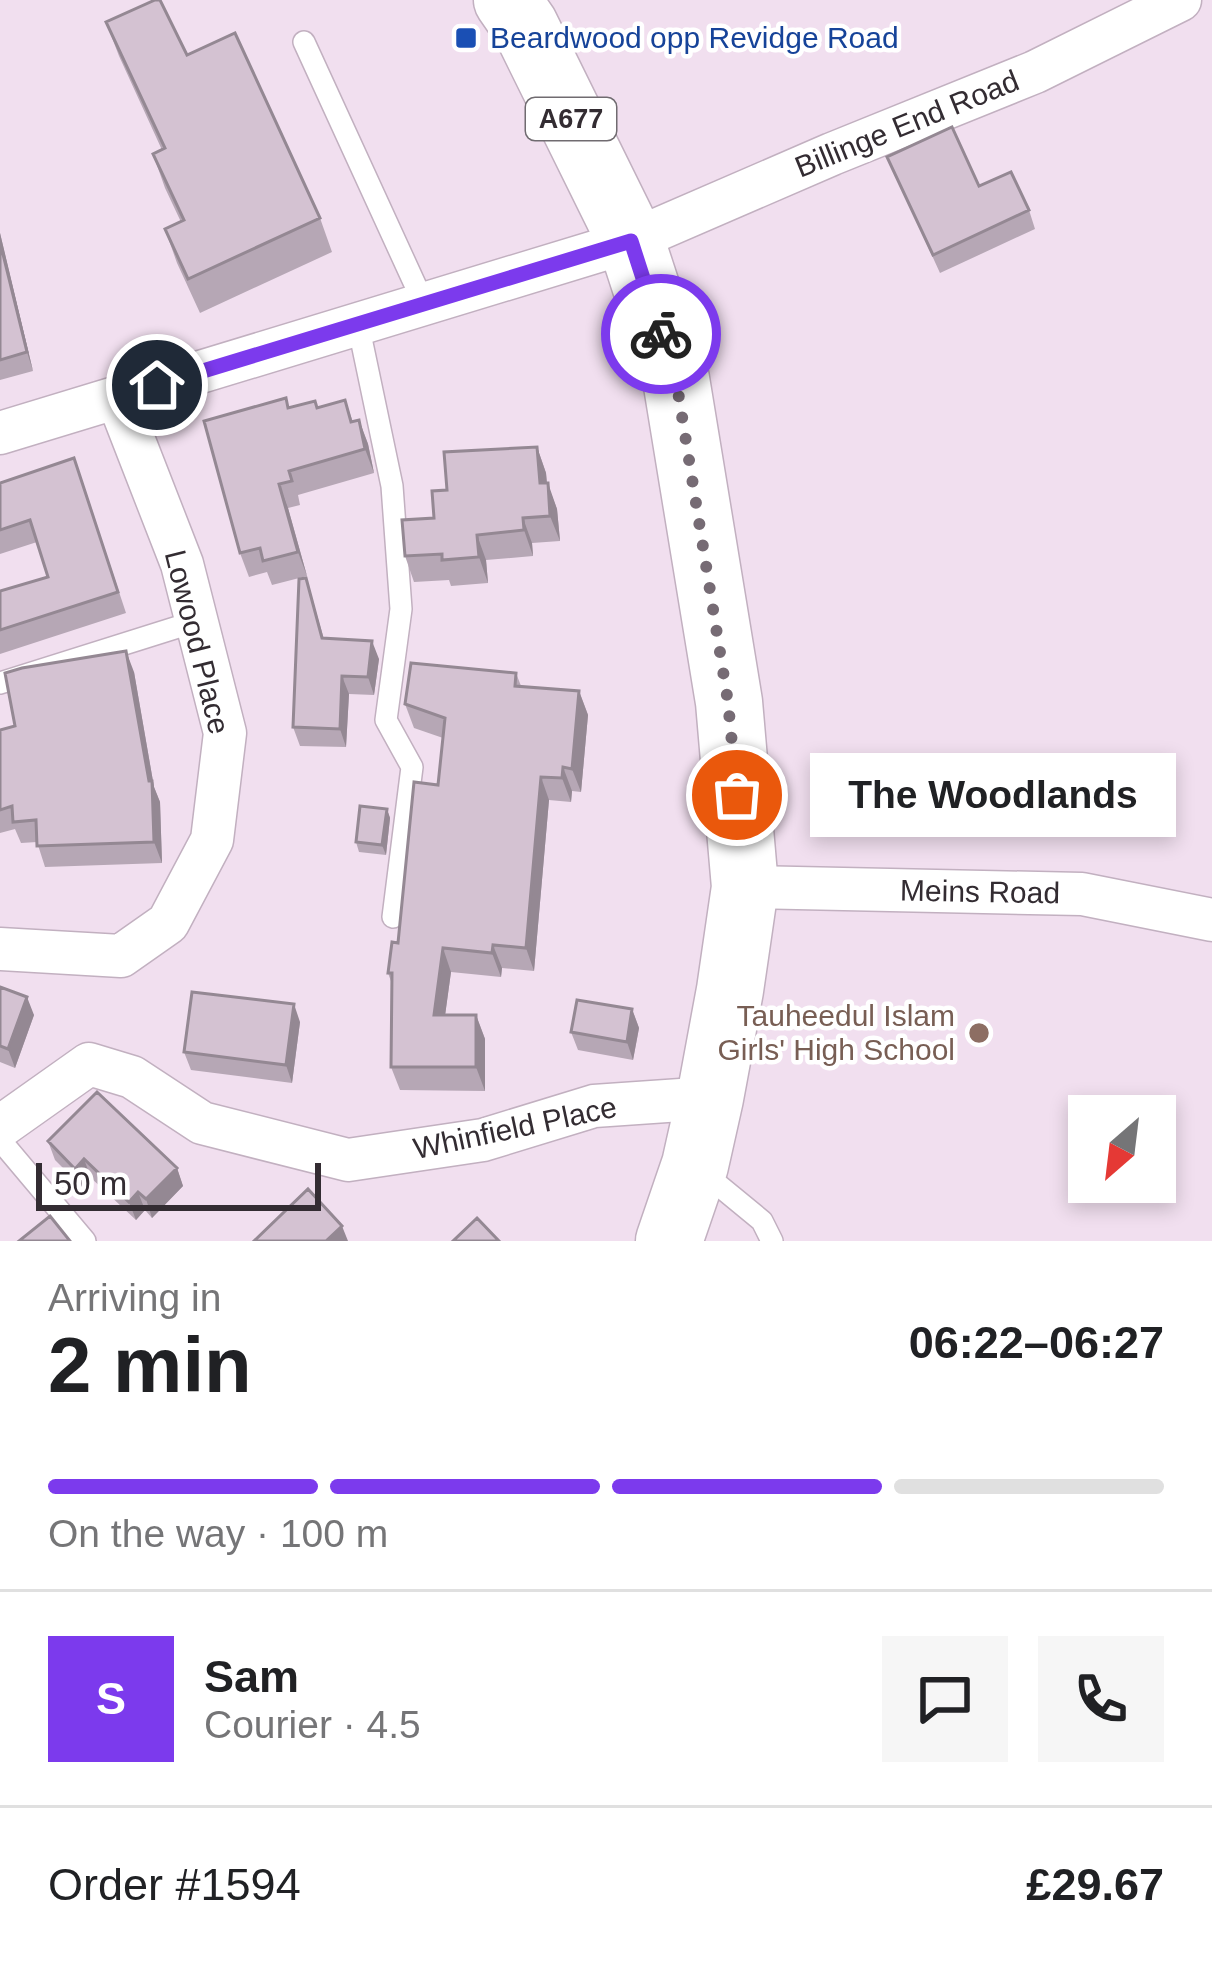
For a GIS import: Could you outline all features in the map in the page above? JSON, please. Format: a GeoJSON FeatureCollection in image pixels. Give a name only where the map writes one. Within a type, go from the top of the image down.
{"type":"FeatureCollection","features":[{"type":"Feature","properties":{"kind":"highway","name":"A677"},"geometry":{"type":"LineString","coordinates":[[507,0],[525,26],[631,241],[676,379],[728,702],[745,887],[710,1098],[695,1166],[669,1241]]}},
{"type":"Feature","properties":{"kind":"street","name":"Billinge End Road"},"geometry":{"type":"LineString","coordinates":[[0,434],[631,241],[1035,72],[1180,0]]}},
{"type":"Feature","properties":{"kind":"street","name":"Lowood Place"},"geometry":{"type":"LineString","coordinates":[[0,949],[121,956],[168,923],[212,841],[225,733],[182,564],[117,397]]}},
{"type":"Feature","properties":{"kind":"street","name":"Meins Road"},"geometry":{"type":"LineString","coordinates":[[745,887],[1082,894],[1212,920]]}},
{"type":"Feature","properties":{"kind":"street","name":"Whinfield Place"},"geometry":{"type":"LineString","coordinates":[[0,1127],[88,1064],[132,1077],[202,1123],[348,1160],[482,1140],[594,1106],[710,1098]]}},
{"type":"Feature","properties":{"kind":"lane"},"geometry":{"type":"LineString","coordinates":[[304,42],[424,304]]}},
{"type":"Feature","properties":{"kind":"lane"},"geometry":{"type":"LineString","coordinates":[[358,324],[392,486],[401,609],[386,720],[412,767],[393,917]]}},
{"type":"Feature","properties":{"kind":"lane"},"geometry":{"type":"LineString","coordinates":[[0,683],[197,621]]}},
{"type":"Feature","properties":{"kind":"lane"},"geometry":{"type":"LineString","coordinates":[[0,1140],[85,1241]]}},
{"type":"Feature","properties":{"kind":"lane"},"geometry":{"type":"LineString","coordinates":[[695,1166],[762,1221],[772,1241]]}},
{"type":"Feature","properties":{"kind":"building"},"geometry":{"type":"Polygon","coordinates":[[[160,0],[187,55],[235,33],[320,218],[188,279],[165,229],[184,220],[153,154],[165,148],[106,22],[160,0]]]}},
{"type":"Feature","properties":{"kind":"building"},"geometry":{"type":"Polygon","coordinates":[[[952,127],[979,186],[1011,172],[1029,210],[933,255],[887,157],[952,127]]]}},
{"type":"Feature","properties":{"kind":"building"},"geometry":{"type":"Polygon","coordinates":[[[0,242],[27,352],[0,360],[0,242]]]}},
{"type":"Feature","properties":{"kind":"building"},"geometry":{"type":"Polygon","coordinates":[[[286,398],[288,408],[315,401],[317,408],[345,400],[351,422],[359,420],[365,449],[289,471],[292,481],[279,484],[298,552],[263,561],[260,548],[240,553],[204,421],[286,398]]]}},
{"type":"Feature","properties":{"kind":"building"},"geometry":{"type":"Polygon","coordinates":[[[537,447],[540,483],[548,483],[550,516],[523,518],[524,530],[477,535],[479,557],[405,556],[402,520],[434,518],[432,491],[447,490],[444,452],[537,447]]]}},
{"type":"Feature","properties":{"kind":"building"},"geometry":{"type":"Polygon","coordinates":[[[74,458],[118,592],[0,630],[0,591],[48,577],[30,520],[0,530],[0,483],[74,458]]]}},
{"type":"Feature","properties":{"kind":"building"},"geometry":{"type":"Polygon","coordinates":[[[306,578],[322,638],[372,641],[368,677],[342,676],[340,729],[293,727],[299,579],[306,578]]]}},
{"type":"Feature","properties":{"kind":"building"},"geometry":{"type":"Polygon","coordinates":[[[126,651],[152,781],[154,842],[37,846],[36,820],[13,822],[12,806],[0,810],[0,730],[15,726],[5,673],[126,651]]]}},
{"type":"Feature","properties":{"kind":"building"},"geometry":{"type":"Polygon","coordinates":[[[411,663],[516,673],[515,686],[579,691],[572,769],[563,767],[562,778],[541,777],[526,948],[493,945],[492,953],[443,948],[434,1015],[476,1015],[476,1067],[391,1067],[392,973],[388,973],[392,942],[398,943],[414,782],[438,785],[445,718],[405,704],[411,663]]]}},
{"type":"Feature","properties":{"kind":"building"},"geometry":{"type":"Polygon","coordinates":[[[360,806],[387,809],[382,845],[356,842],[360,806]]]}},
{"type":"Feature","properties":{"kind":"building"},"geometry":{"type":"Polygon","coordinates":[[[0,987],[27,997],[8,1049],[0,1046],[0,987]]]}},
{"type":"Feature","properties":{"kind":"building"},"geometry":{"type":"Polygon","coordinates":[[[192,992],[294,1004],[286,1065],[184,1052],[192,992]]]}},
{"type":"Feature","properties":{"kind":"building"},"geometry":{"type":"Polygon","coordinates":[[[577,1000],[632,1009],[627,1042],[571,1032],[577,1000]]]}},
{"type":"Feature","properties":{"kind":"building"},"geometry":{"type":"Polygon","coordinates":[[[97,1092],[177,1168],[146,1199],[138,1192],[129,1202],[84,1159],[75,1169],[48,1141],[97,1092]]]}},
{"type":"Feature","properties":{"kind":"building"},"geometry":{"type":"Polygon","coordinates":[[[308,1189],[342,1226],[326,1241],[254,1241],[308,1189]]]}},
{"type":"Feature","properties":{"kind":"building"},"geometry":{"type":"Polygon","coordinates":[[[50,1216],[70,1241],[19,1241],[50,1216]]]}},
{"type":"Feature","properties":{"kind":"building"},"geometry":{"type":"Polygon","coordinates":[[[477,1218],[499,1241],[453,1241],[477,1218]]]}},
{"type":"Feature","properties":{"kind":"way so far"},"geometry":{"type":"LineString","coordinates":[[661,334],[676,379],[728,702],[737,795]]}},
{"type":"Feature","properties":{"kind":"place","name":"Beardwood opp Revidge Road"},"geometry":{"type":"Point","coordinates":[466,38]}},
{"type":"Feature","properties":{"kind":"place","name":"The Woodlands"},"geometry":{"type":"Point","coordinates":[737,795]}},
{"type":"Feature","properties":{"kind":"place","name":"Tauheedul Islam Girls' High School"},"geometry":{"type":"Point","coordinates":[979,1033]}},
{"type":"Feature","properties":{"kind":"route"},"geometry":{"type":"LineString","coordinates":[[157,385],[631,241],[661,334]]}}]}
